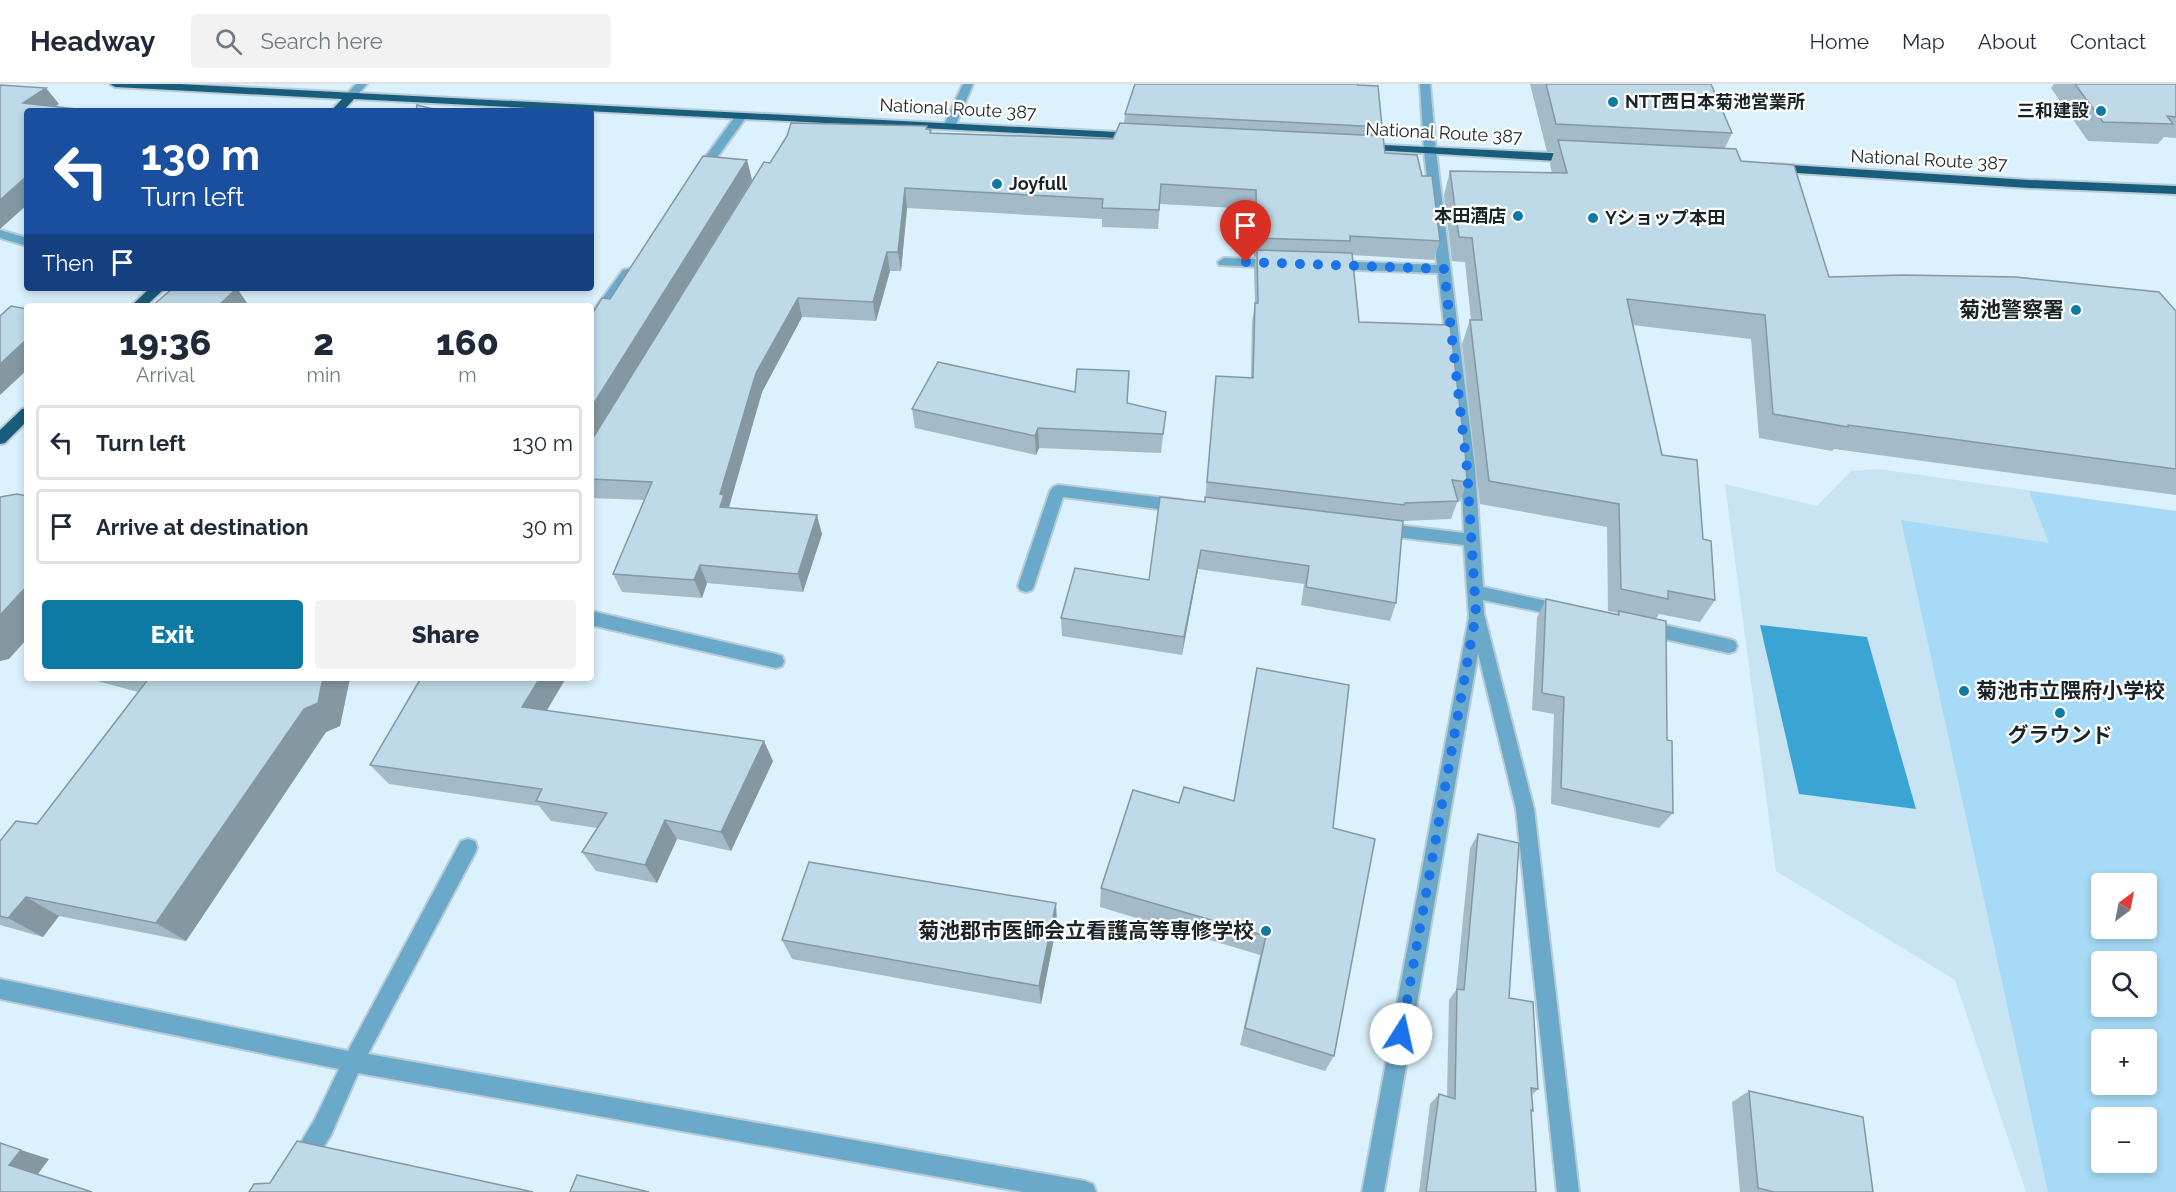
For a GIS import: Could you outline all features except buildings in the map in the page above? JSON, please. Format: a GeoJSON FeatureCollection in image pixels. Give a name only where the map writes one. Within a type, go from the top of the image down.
{"type":"FeatureCollection","features":[{"type":"Feature","properties":{"kind":"highway","name":"National Route 387"},"geometry":{"type":"LineString","coordinates":[[115,84],[565,108]]}},
{"type":"Feature","properties":{"kind":"highway"},"geometry":{"type":"LineString","coordinates":[[340,108],[350,97]]}},
{"type":"Feature","properties":{"kind":"highway","name":"National Route 387"},"geometry":{"type":"LineString","coordinates":[[594,109],[741,117],[794,124],[949,127],[1148,137]]}},
{"type":"Feature","properties":{"kind":"highway","name":"National Route 387"},"geometry":{"type":"LineString","coordinates":[[1347,147],[1584,159]]}},
{"type":"Feature","properties":{"kind":"highway","name":"National Route 387"},"geometry":{"type":"LineString","coordinates":[[1762,168],[2029,184],[2176,190]]}},
{"type":"Feature","properties":{"kind":"highway"},"geometry":{"type":"LineString","coordinates":[[140,303],[150,291]]}},
{"type":"Feature","properties":{"kind":"highway"},"geometry":{"type":"LineString","coordinates":[[0,440],[24,416]]}},
{"type":"Feature","properties":{"kind":"street"},"geometry":{"type":"LineString","coordinates":[[350,97],[362,84]]}},
{"type":"Feature","properties":{"kind":"street"},"geometry":{"type":"LineString","coordinates":[[949,127],[968,84]]}},
{"type":"Feature","properties":{"kind":"street"},"geometry":{"type":"LineString","coordinates":[[1425,84],[1430,151],[1467,468],[1476,614],[1525,809],[1568,1192]]}},
{"type":"Feature","properties":{"kind":"street"},"geometry":{"type":"LineString","coordinates":[[693,183],[741,117]]}},
{"type":"Feature","properties":{"kind":"street"},"geometry":{"type":"LineString","coordinates":[[0,234],[24,241]]}},
{"type":"Feature","properties":{"kind":"street"},"geometry":{"type":"LineString","coordinates":[[594,320],[639,258]]}},
{"type":"Feature","properties":{"kind":"street"},"geometry":{"type":"LineString","coordinates":[[1224,262],[1293,264]]}},
{"type":"Feature","properties":{"kind":"street"},"geometry":{"type":"LineString","coordinates":[[1316,265],[1444,269]]}},
{"type":"Feature","properties":{"kind":"street"},"geometry":{"type":"LineString","coordinates":[[1026,586],[1058,491],[1200,508]]}},
{"type":"Feature","properties":{"kind":"street"},"geometry":{"type":"LineString","coordinates":[[1366,528],[1472,540]]}},
{"type":"Feature","properties":{"kind":"street"},"geometry":{"type":"LineString","coordinates":[[1475,592],[1579,614]]}},
{"type":"Feature","properties":{"kind":"street"},"geometry":{"type":"LineString","coordinates":[[1373,1192],[1476,614]]}},
{"type":"Feature","properties":{"kind":"street"},"geometry":{"type":"LineString","coordinates":[[594,619],[776,661]]}},
{"type":"Feature","properties":{"kind":"street"},"geometry":{"type":"LineString","coordinates":[[1625,624],[1729,646]]}},
{"type":"Feature","properties":{"kind":"street"},"geometry":{"type":"LineString","coordinates":[[282,1192],[323,1127],[353,1062],[468,848]]}},
{"type":"Feature","properties":{"kind":"street"},"geometry":{"type":"LineString","coordinates":[[0,989],[353,1062],[1085,1192]]}},
{"type":"Feature","properties":{"kind":"shaded area","name":"菊池市立隈府小学校"},"geometry":{"type":"Polygon","coordinates":[[[1878,469],[2176,511],[2176,1192],[2026,1192],[1955,980],[1776,871],[1725,484],[1817,506],[1851,471],[1878,469]]]}},
{"type":"Feature","properties":{"kind":"shaded area","name":"グラウンド"},"geometry":{"type":"Polygon","coordinates":[[[2029,491],[2176,511],[2176,1192],[2048,1192],[1901,520],[2049,543],[2029,491]]]}},
{"type":"Feature","properties":{"kind":"water"},"geometry":{"type":"Polygon","coordinates":[[[1760,625],[1867,637],[1916,809],[1799,794],[1760,625]]]}},
{"type":"Feature","properties":{"kind":"place","name":"NTT西日本菊池営業所"},"geometry":{"type":"Point","coordinates":[1613,102]}},
{"type":"Feature","properties":{"kind":"place","name":"三和建設"},"geometry":{"type":"Point","coordinates":[2101,111]}},
{"type":"Feature","properties":{"kind":"place","name":"Joyfull"},"geometry":{"type":"Point","coordinates":[997,184]}},
{"type":"Feature","properties":{"kind":"place","name":"本田酒店"},"geometry":{"type":"Point","coordinates":[1518,216]}},
{"type":"Feature","properties":{"kind":"place","name":"Yショップ本田"},"geometry":{"type":"Point","coordinates":[1593,218]}},
{"type":"Feature","properties":{"kind":"place","name":"菊池警察署"},"geometry":{"type":"Point","coordinates":[2076,310]}},
{"type":"Feature","properties":{"kind":"place","name":"菊池市立隈府小学校"},"geometry":{"type":"Point","coordinates":[1964,691]}},
{"type":"Feature","properties":{"kind":"place","name":"グラウンド"},"geometry":{"type":"Point","coordinates":[2060,713]}},
{"type":"Feature","properties":{"kind":"place","name":"菊池郡市医師会立看護高等専修学校"},"geometry":{"type":"Point","coordinates":[1266,931]}},
{"type":"Feature","properties":{"kind":"route"},"geometry":{"type":"LineString","coordinates":[[1246,262],[1444,269],[1467,468],[1476,614],[1401,1034]]}}]}
